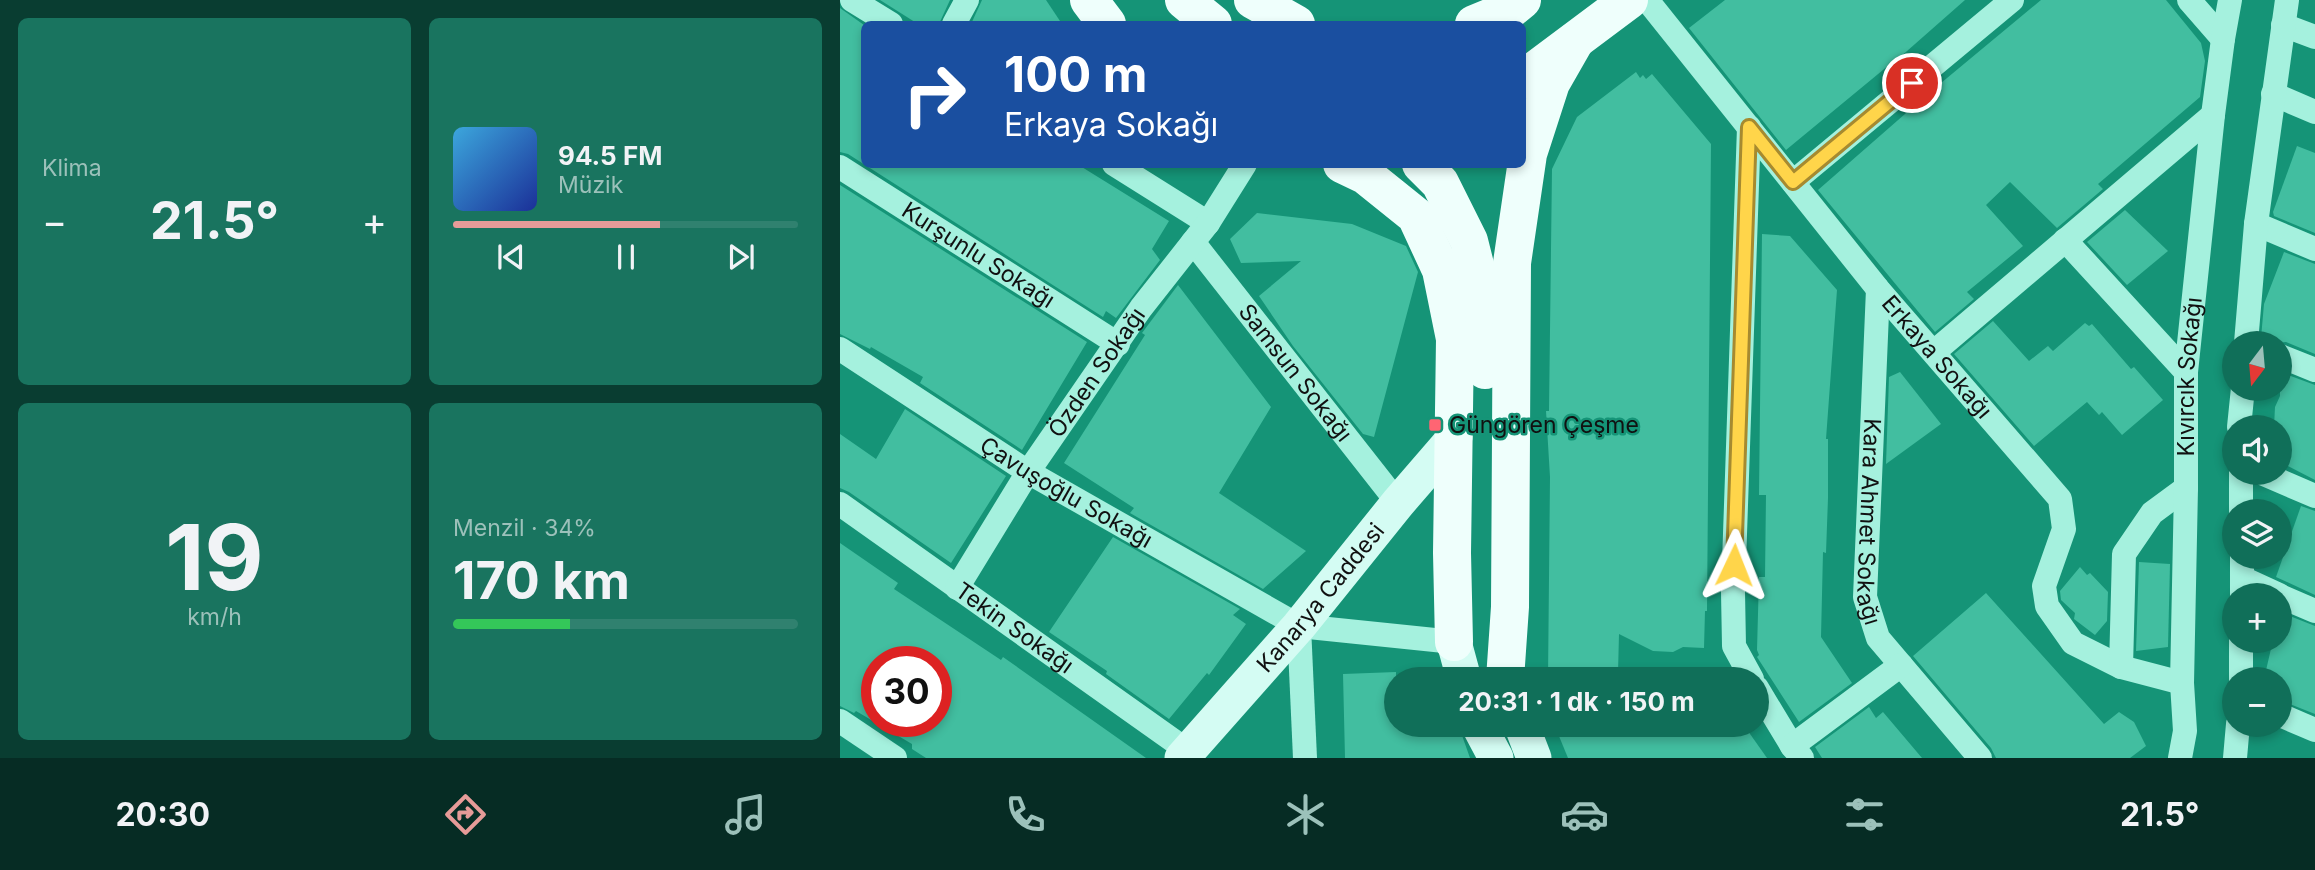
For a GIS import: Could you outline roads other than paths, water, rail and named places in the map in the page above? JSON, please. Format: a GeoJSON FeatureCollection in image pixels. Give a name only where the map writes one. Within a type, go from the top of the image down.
{"type":"FeatureCollection","features":[{"type":"Feature","properties":{"kind":"main road"},"geometry":{"type":"LineString","coordinates":[[1090,0],[1105,21]]}},
{"type":"Feature","properties":{"kind":"main road"},"geometry":{"type":"LineString","coordinates":[[1253,0],[1291,21]]}},
{"type":"Feature","properties":{"kind":"main road"},"geometry":{"type":"LineString","coordinates":[[1481,21],[1511,9],[1522,0]]}},
{"type":"Feature","properties":{"kind":"main road"},"geometry":{"type":"LineString","coordinates":[[1526,77],[1629,0]]}},
{"type":"Feature","properties":{"kind":"main road"},"geometry":{"type":"LineString","coordinates":[[1526,168],[1551,83],[1575,41]]}},
{"type":"Feature","properties":{"kind":"main road"},"geometry":{"type":"LineString","coordinates":[[1350,168],[1365,175],[1416,216],[1441,270],[1455,339],[1452,553],[1454,642]]}},
{"type":"Feature","properties":{"kind":"main road"},"geometry":{"type":"LineString","coordinates":[[1425,168],[1440,183],[1469,241],[1484,301],[1488,608],[1502,667]]}},
{"type":"Feature","properties":{"kind":"main road"},"geometry":{"type":"LineString","coordinates":[[1506,667],[1510,607],[1512,263],[1526,168]]}},
{"type":"Feature","properties":{"kind":"street"},"geometry":{"type":"LineString","coordinates":[[852,0],[886,21]]}},
{"type":"Feature","properties":{"kind":"street"},"geometry":{"type":"LineString","coordinates":[[956,21],[967,0]]}},
{"type":"Feature","properties":{"kind":"street","name":"Erkaya Sokağı"},"geometry":{"type":"LineString","coordinates":[[1647,0],[1878,289],[2060,499],[2064,529],[2044,586],[2047,606],[2073,643],[2121,667],[2182,683]]}},
{"type":"Feature","properties":{"kind":"street"},"geometry":{"type":"LineString","coordinates":[[1793,182],[2011,0]]}},
{"type":"Feature","properties":{"kind":"street"},"geometry":{"type":"LineString","coordinates":[[2189,0],[2222,39]]}},
{"type":"Feature","properties":{"kind":"street","name":"Kıvırcık Sokağı"},"geometry":{"type":"LineString","coordinates":[[2180,758],[2185,731],[2182,683],[2186,372],[2213,115],[2222,39],[2230,0]]}},
{"type":"Feature","properties":{"kind":"street"},"geometry":{"type":"LineString","coordinates":[[2248,331],[2256,225],[2287,0]]}},
{"type":"Feature","properties":{"kind":"street"},"geometry":{"type":"LineString","coordinates":[[2283,25],[2315,37]]}},
{"type":"Feature","properties":{"kind":"street"},"geometry":{"type":"LineString","coordinates":[[2273,94],[2315,112]]}},
{"type":"Feature","properties":{"kind":"street"},"geometry":{"type":"LineString","coordinates":[[1934,352],[2213,115]]}},
{"type":"Feature","properties":{"kind":"street"},"geometry":{"type":"LineString","coordinates":[[1745,667],[1734,646],[1733,592],[1749,127]]}},
{"type":"Feature","properties":{"kind":"street","name":"Kurşunlu Sokağı"},"geometry":{"type":"LineString","coordinates":[[840,167],[1118,344]]}},
{"type":"Feature","properties":{"kind":"street","name":"Samsun Sokağı"},"geometry":{"type":"LineString","coordinates":[[1119,168],[1200,232],[1398,503]]}},
{"type":"Feature","properties":{"kind":"street","name":"Özden Sokağı"},"geometry":{"type":"LineString","coordinates":[[957,588],[1028,472],[1141,308],[1200,232],[1242,168]]}},
{"type":"Feature","properties":{"kind":"street"},"geometry":{"type":"LineString","coordinates":[[2256,225],[2315,249]]}},
{"type":"Feature","properties":{"kind":"street"},"geometry":{"type":"LineString","coordinates":[[2065,240],[2186,372]]}},
{"type":"Feature","properties":{"kind":"street","name":"Kara Ahmet Sokağı"},"geometry":{"type":"LineString","coordinates":[[1878,289],[1865,597],[1878,638],[1980,758]]}},
{"type":"Feature","properties":{"kind":"street","name":"Çavuşoğlu Sokağı"},"geometry":{"type":"LineString","coordinates":[[840,349],[1028,472],[1299,626]]}},
{"type":"Feature","properties":{"kind":"street"},"geometry":{"type":"LineString","coordinates":[[2292,361],[2315,370]]}},
{"type":"Feature","properties":{"kind":"street","name":"Kanarya Caddesi"},"geometry":{"type":"LineString","coordinates":[[1185,755],[1299,626],[1455,437]]}},
{"type":"Feature","properties":{"kind":"street"},"geometry":{"type":"LineString","coordinates":[[2289,485],[2315,496]]}},
{"type":"Feature","properties":{"kind":"street"},"geometry":{"type":"LineString","coordinates":[[2121,667],[2124,554],[2152,513],[2186,488]]}},
{"type":"Feature","properties":{"kind":"street","name":"Tekin Sokağı"},"geometry":{"type":"LineString","coordinates":[[840,504],[1185,755]]}},
{"type":"Feature","properties":{"kind":"street"},"geometry":{"type":"LineString","coordinates":[[2292,601],[2315,611]]}},
{"type":"Feature","properties":{"kind":"street"},"geometry":{"type":"LineString","coordinates":[[1305,758],[1299,626],[1454,642],[1461,667]]}},
{"type":"Feature","properties":{"kind":"street"},"geometry":{"type":"LineString","coordinates":[[1769,707],[1797,752],[1901,665]]}},
{"type":"Feature","properties":{"kind":"street"},"geometry":{"type":"LineString","coordinates":[[2292,720],[2315,730]]}},
{"type":"Feature","properties":{"kind":"street"},"geometry":{"type":"LineString","coordinates":[[840,721],[895,758]]}},
{"type":"Feature","properties":{"kind":"street"},"geometry":{"type":"LineString","coordinates":[[1485,737],[1496,758]]}},
{"type":"Feature","properties":{"kind":"street"},"geometry":{"type":"LineString","coordinates":[[1526,737],[1534,758]]}},
{"type":"Feature","properties":{"kind":"street"},"geometry":{"type":"LineString","coordinates":[[2235,758],[2237,737]]}},
{"type":"Feature","properties":{"kind":"place","name":"Güngören Çeşme"},"geometry":{"type":"Point","coordinates":[1435,425]}}]}
